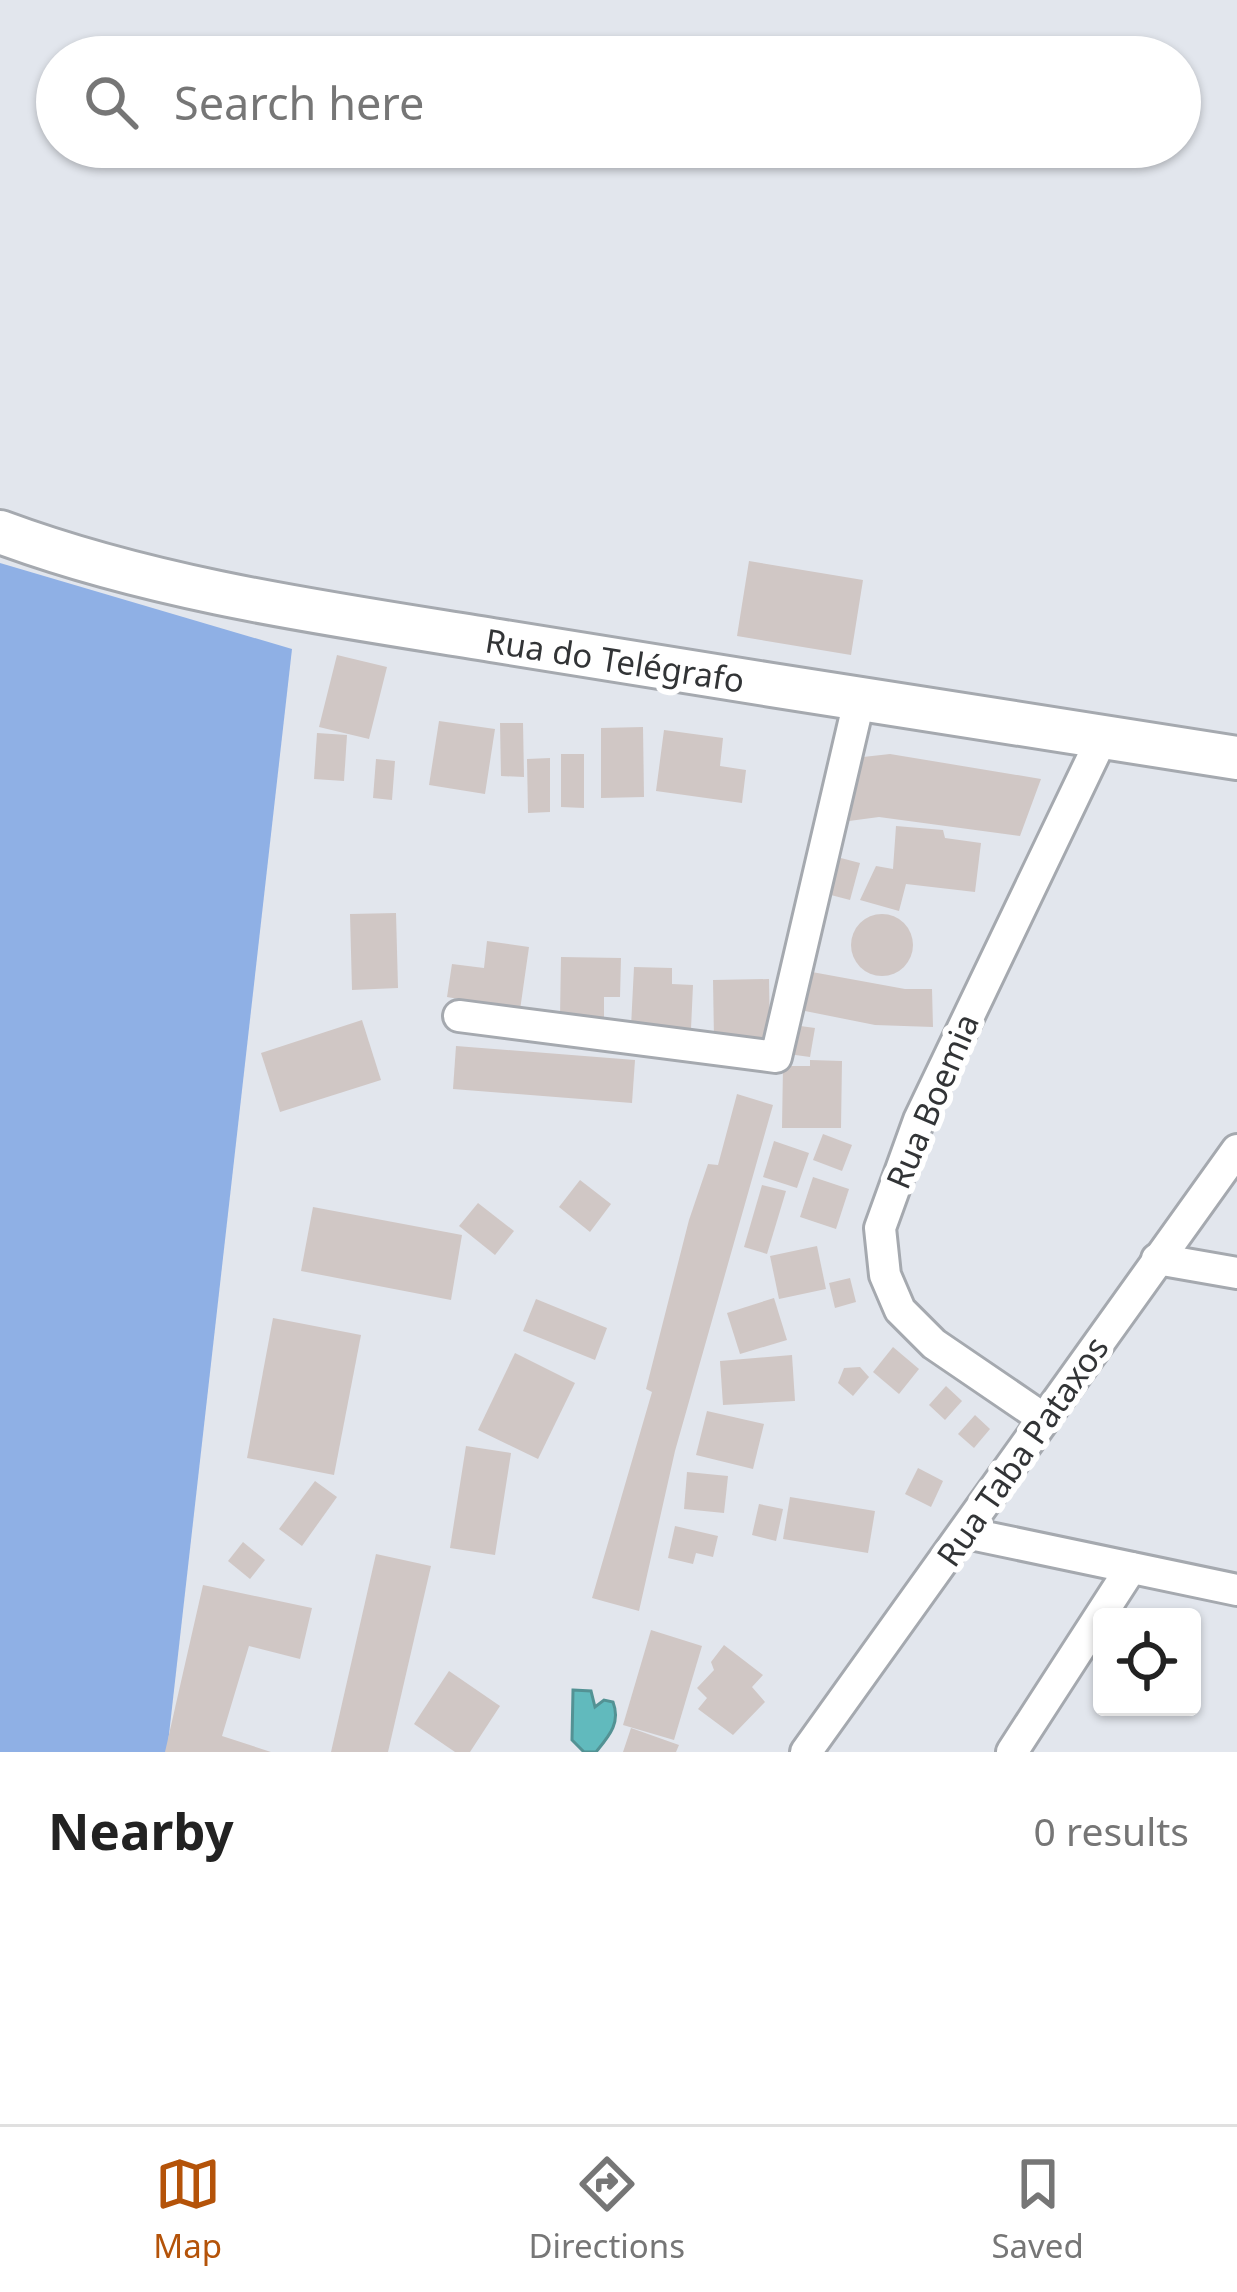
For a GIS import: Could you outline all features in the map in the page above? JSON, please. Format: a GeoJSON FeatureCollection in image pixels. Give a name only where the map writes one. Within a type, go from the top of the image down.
{"type":"FeatureCollection","features":[{"type":"Feature","properties":{"kind":"street","name":"Rua do Telégrafo"},"geometry":{"type":"LineString","coordinates":[[0,532],[128,572],[341,615],[1237,758]]}},
{"type":"Feature","properties":{"kind":"street"},"geometry":{"type":"LineString","coordinates":[[459,1016],[776,1057],[859,700]]}},
{"type":"Feature","properties":{"kind":"street","name":"Rua Boemia"},"geometry":{"type":"LineString","coordinates":[[1044,1419],[934,1344],[900,1310],[885,1275],[880,1228],[919,1120],[1103,736]]}},
{"type":"Feature","properties":{"kind":"street","name":"Rua Taba Pataxos"},"geometry":{"type":"LineString","coordinates":[[806,1752],[1237,1150]]}},
{"type":"Feature","properties":{"kind":"street"},"geometry":{"type":"LineString","coordinates":[[1157,1259],[1237,1274]]}},
{"type":"Feature","properties":{"kind":"street"},"geometry":{"type":"LineString","coordinates":[[966,1532],[1237,1590]]}},
{"type":"Feature","properties":{"kind":"street"},"geometry":{"type":"LineString","coordinates":[[1012,1752],[1131,1568]]}},
{"type":"Feature","properties":{"kind":"shaded area"},"geometry":{"type":"Polygon","coordinates":[[[0,563],[292,649],[167,1752],[0,1752],[0,563]]]}},
{"type":"Feature","properties":{"kind":"shaded area"},"geometry":{"type":"Polygon","coordinates":[[[573,1690],[591,1691],[595,1707],[604,1700],[613,1702],[615,1723],[596,1752],[584,1752],[572,1740],[573,1690]]]}},
{"type":"Feature","properties":{"kind":"building"},"geometry":{"type":"Polygon","coordinates":[[[749,561],[863,580],[851,655],[737,636],[749,561]]]}},
{"type":"Feature","properties":{"kind":"building"},"geometry":{"type":"Polygon","coordinates":[[[337,655],[387,667],[369,739],[319,727],[337,655]]]}},
{"type":"Feature","properties":{"kind":"building"},"geometry":{"type":"Polygon","coordinates":[[[439,721],[495,729],[485,794],[429,785],[439,721]]]}},
{"type":"Feature","properties":{"kind":"building"},"geometry":{"type":"Polygon","coordinates":[[[500,723],[523,723],[524,777],[501,776],[500,723]]]}},
{"type":"Feature","properties":{"kind":"building"},"geometry":{"type":"Polygon","coordinates":[[[643,727],[644,797],[601,798],[601,728],[643,727]]]}},
{"type":"Feature","properties":{"kind":"building"},"geometry":{"type":"Polygon","coordinates":[[[664,730],[723,738],[720,766],[746,770],[742,803],[656,791],[664,730]]]}},
{"type":"Feature","properties":{"kind":"building"},"geometry":{"type":"Polygon","coordinates":[[[317,733],[347,735],[344,781],[314,779],[317,733]]]}},
{"type":"Feature","properties":{"kind":"building"},"geometry":{"type":"Polygon","coordinates":[[[561,754],[584,754],[584,808],[561,807],[561,754]]]}},
{"type":"Feature","properties":{"kind":"building"},"geometry":{"type":"Polygon","coordinates":[[[890,754],[1041,779],[1020,836],[879,817],[849,821],[863,757],[890,754]]]}},
{"type":"Feature","properties":{"kind":"building"},"geometry":{"type":"Polygon","coordinates":[[[550,758],[550,812],[528,813],[527,759],[550,758]]]}},
{"type":"Feature","properties":{"kind":"building"},"geometry":{"type":"Polygon","coordinates":[[[376,759],[395,761],[392,800],[373,798],[376,759]]]}},
{"type":"Feature","properties":{"kind":"building"},"geometry":{"type":"Polygon","coordinates":[[[896,826],[943,830],[945,838],[981,843],[975,892],[906,884],[899,911],[860,900],[876,866],[893,869],[896,826]]]}},
{"type":"Feature","properties":{"kind":"building"},"geometry":{"type":"Polygon","coordinates":[[[837,857],[860,863],[850,900],[827,894],[837,857]]]}},
{"type":"Feature","properties":{"kind":"building"},"geometry":{"type":"Polygon","coordinates":[[[396,913],[398,988],[352,990],[350,914],[396,913]]]}},
{"type":"Feature","properties":{"kind":"building"},"geometry":{"type":"Polygon","coordinates":[[[882,914],[904,923],[913,945],[904,967],[882,976],[860,967],[851,945],[860,923],[882,914]]]}},
{"type":"Feature","properties":{"kind":"building"},"geometry":{"type":"Polygon","coordinates":[[[487,941],[529,947],[520,1010],[447,997],[452,964],[484,968],[487,941]]]}},
{"type":"Feature","properties":{"kind":"building"},"geometry":{"type":"Polygon","coordinates":[[[561,957],[621,958],[620,997],[604,997],[604,1018],[560,1017],[561,957]]]}},
{"type":"Feature","properties":{"kind":"building"},"geometry":{"type":"Polygon","coordinates":[[[634,967],[672,968],[672,984],[693,985],[691,1029],[631,1027],[634,967]]]}},
{"type":"Feature","properties":{"kind":"building"},"geometry":{"type":"Polygon","coordinates":[[[801,970],[905,989],[932,989],[933,1027],[875,1025],[795,1009],[801,970]]]}},
{"type":"Feature","properties":{"kind":"building"},"geometry":{"type":"Polygon","coordinates":[[[769,979],[770,1038],[714,1039],[713,980],[769,979]]]}},
{"type":"Feature","properties":{"kind":"building"},"geometry":{"type":"Polygon","coordinates":[[[362,1020],[381,1080],[280,1112],[261,1053],[362,1020]]]}},
{"type":"Feature","properties":{"kind":"building"},"geometry":{"type":"Polygon","coordinates":[[[793,1025],[815,1028],[810,1057],[788,1054],[793,1025]]]}},
{"type":"Feature","properties":{"kind":"building"},"geometry":{"type":"Polygon","coordinates":[[[456,1046],[635,1060],[632,1103],[453,1089],[456,1046]]]}},
{"type":"Feature","properties":{"kind":"building"},"geometry":{"type":"Polygon","coordinates":[[[810,1060],[842,1061],[841,1128],[782,1128],[783,1066],[810,1066],[810,1060]]]}},
{"type":"Feature","properties":{"kind":"building"},"geometry":{"type":"Polygon","coordinates":[[[737,1094],[773,1105],[675,1451],[639,1611],[592,1598],[652,1392],[646,1389],[689,1220],[708,1164],[718,1165],[737,1094]]]}},
{"type":"Feature","properties":{"kind":"building"},"geometry":{"type":"Polygon","coordinates":[[[823,1134],[852,1145],[842,1171],[813,1160],[823,1134]]]}},
{"type":"Feature","properties":{"kind":"building"},"geometry":{"type":"Polygon","coordinates":[[[774,1141],[809,1153],[797,1188],[763,1177],[774,1141]]]}},
{"type":"Feature","properties":{"kind":"building"},"geometry":{"type":"Polygon","coordinates":[[[813,1177],[849,1189],[836,1229],[800,1217],[813,1177]]]}},
{"type":"Feature","properties":{"kind":"building"},"geometry":{"type":"Polygon","coordinates":[[[580,1180],[611,1204],[590,1232],[559,1207],[580,1180]]]}},
{"type":"Feature","properties":{"kind":"building"},"geometry":{"type":"Polygon","coordinates":[[[762,1185],[786,1191],[767,1254],[744,1247],[762,1185]]]}},
{"type":"Feature","properties":{"kind":"building"},"geometry":{"type":"Polygon","coordinates":[[[478,1203],[514,1231],[495,1255],[459,1226],[478,1203]]]}},
{"type":"Feature","properties":{"kind":"building"},"geometry":{"type":"Polygon","coordinates":[[[313,1207],[462,1235],[451,1300],[301,1271],[313,1207]]]}},
{"type":"Feature","properties":{"kind":"building"},"geometry":{"type":"Polygon","coordinates":[[[817,1246],[826,1289],[779,1299],[770,1256],[817,1246]]]}},
{"type":"Feature","properties":{"kind":"building"},"geometry":{"type":"Polygon","coordinates":[[[850,1278],[856,1302],[835,1308],[829,1283],[850,1278]]]}},
{"type":"Feature","properties":{"kind":"building"},"geometry":{"type":"Polygon","coordinates":[[[774,1298],[787,1340],[740,1354],[727,1313],[774,1298]]]}},
{"type":"Feature","properties":{"kind":"building"},"geometry":{"type":"Polygon","coordinates":[[[536,1299],[607,1328],[595,1360],[523,1331],[536,1299]]]}},
{"type":"Feature","properties":{"kind":"building"},"geometry":{"type":"Polygon","coordinates":[[[273,1318],[361,1335],[334,1475],[247,1458],[273,1318]]]}},
{"type":"Feature","properties":{"kind":"building"},"geometry":{"type":"Polygon","coordinates":[[[893,1347],[919,1369],[899,1394],[873,1372],[893,1347]]]}},
{"type":"Feature","properties":{"kind":"building"},"geometry":{"type":"Polygon","coordinates":[[[515,1353],[575,1383],[538,1459],[478,1430],[515,1353]]]}},
{"type":"Feature","properties":{"kind":"building"},"geometry":{"type":"Polygon","coordinates":[[[792,1355],[795,1401],[723,1405],[720,1361],[792,1355]]]}},
{"type":"Feature","properties":{"kind":"building"},"geometry":{"type":"Polygon","coordinates":[[[860,1367],[869,1377],[853,1396],[838,1383],[844,1368],[860,1367]]]}},
{"type":"Feature","properties":{"kind":"building"},"geometry":{"type":"Polygon","coordinates":[[[946,1386],[962,1401],[945,1420],[929,1405],[946,1386]]]}},
{"type":"Feature","properties":{"kind":"building"},"geometry":{"type":"Polygon","coordinates":[[[707,1411],[764,1424],[753,1469],[696,1455],[707,1411]]]}},
{"type":"Feature","properties":{"kind":"building"},"geometry":{"type":"Polygon","coordinates":[[[975,1415],[990,1429],[974,1448],[958,1434],[975,1415]]]}},
{"type":"Feature","properties":{"kind":"building"},"geometry":{"type":"Polygon","coordinates":[[[466,1446],[511,1453],[495,1555],[450,1548],[466,1446]]]}},
{"type":"Feature","properties":{"kind":"building"},"geometry":{"type":"Polygon","coordinates":[[[918,1468],[943,1481],[931,1507],[905,1494],[918,1468]]]}},
{"type":"Feature","properties":{"kind":"building"},"geometry":{"type":"Polygon","coordinates":[[[687,1472],[728,1476],[724,1513],[684,1509],[687,1472]]]}},
{"type":"Feature","properties":{"kind":"building"},"geometry":{"type":"Polygon","coordinates":[[[315,1481],[337,1497],[302,1546],[279,1529],[315,1481]]]}},
{"type":"Feature","properties":{"kind":"building"},"geometry":{"type":"Polygon","coordinates":[[[790,1497],[875,1511],[868,1553],[783,1539],[790,1497]]]}},
{"type":"Feature","properties":{"kind":"building"},"geometry":{"type":"Polygon","coordinates":[[[759,1504],[783,1509],[776,1541],[752,1535],[759,1504]]]}},
{"type":"Feature","properties":{"kind":"building"},"geometry":{"type":"Polygon","coordinates":[[[675,1526],[718,1536],[713,1557],[696,1553],[693,1564],[668,1558],[675,1526]]]}},
{"type":"Feature","properties":{"kind":"building"},"geometry":{"type":"Polygon","coordinates":[[[243,1542],[265,1560],[250,1579],[228,1561],[243,1542]]]}},
{"type":"Feature","properties":{"kind":"building"},"geometry":{"type":"Polygon","coordinates":[[[376,1554],[431,1566],[388,1752],[331,1752],[376,1554]]]}},
{"type":"Feature","properties":{"kind":"building"},"geometry":{"type":"Polygon","coordinates":[[[203,1585],[312,1608],[300,1659],[249,1646],[222,1736],[271,1752],[165,1752],[203,1585]]]}},
{"type":"Feature","properties":{"kind":"building"},"geometry":{"type":"Polygon","coordinates":[[[651,1630],[702,1646],[674,1740],[623,1725],[651,1630]]]}},
{"type":"Feature","properties":{"kind":"building"},"geometry":{"type":"Polygon","coordinates":[[[724,1645],[763,1675],[752,1687],[765,1702],[733,1735],[698,1709],[707,1698],[697,1688],[714,1670],[711,1662],[724,1645]]]}},
{"type":"Feature","properties":{"kind":"building"},"geometry":{"type":"Polygon","coordinates":[[[449,1671],[500,1706],[470,1752],[455,1752],[414,1724],[449,1671]]]}},
{"type":"Feature","properties":{"kind":"building"},"geometry":{"type":"Polygon","coordinates":[[[631,1728],[679,1745],[676,1752],[623,1752],[631,1728]]]}}]}
